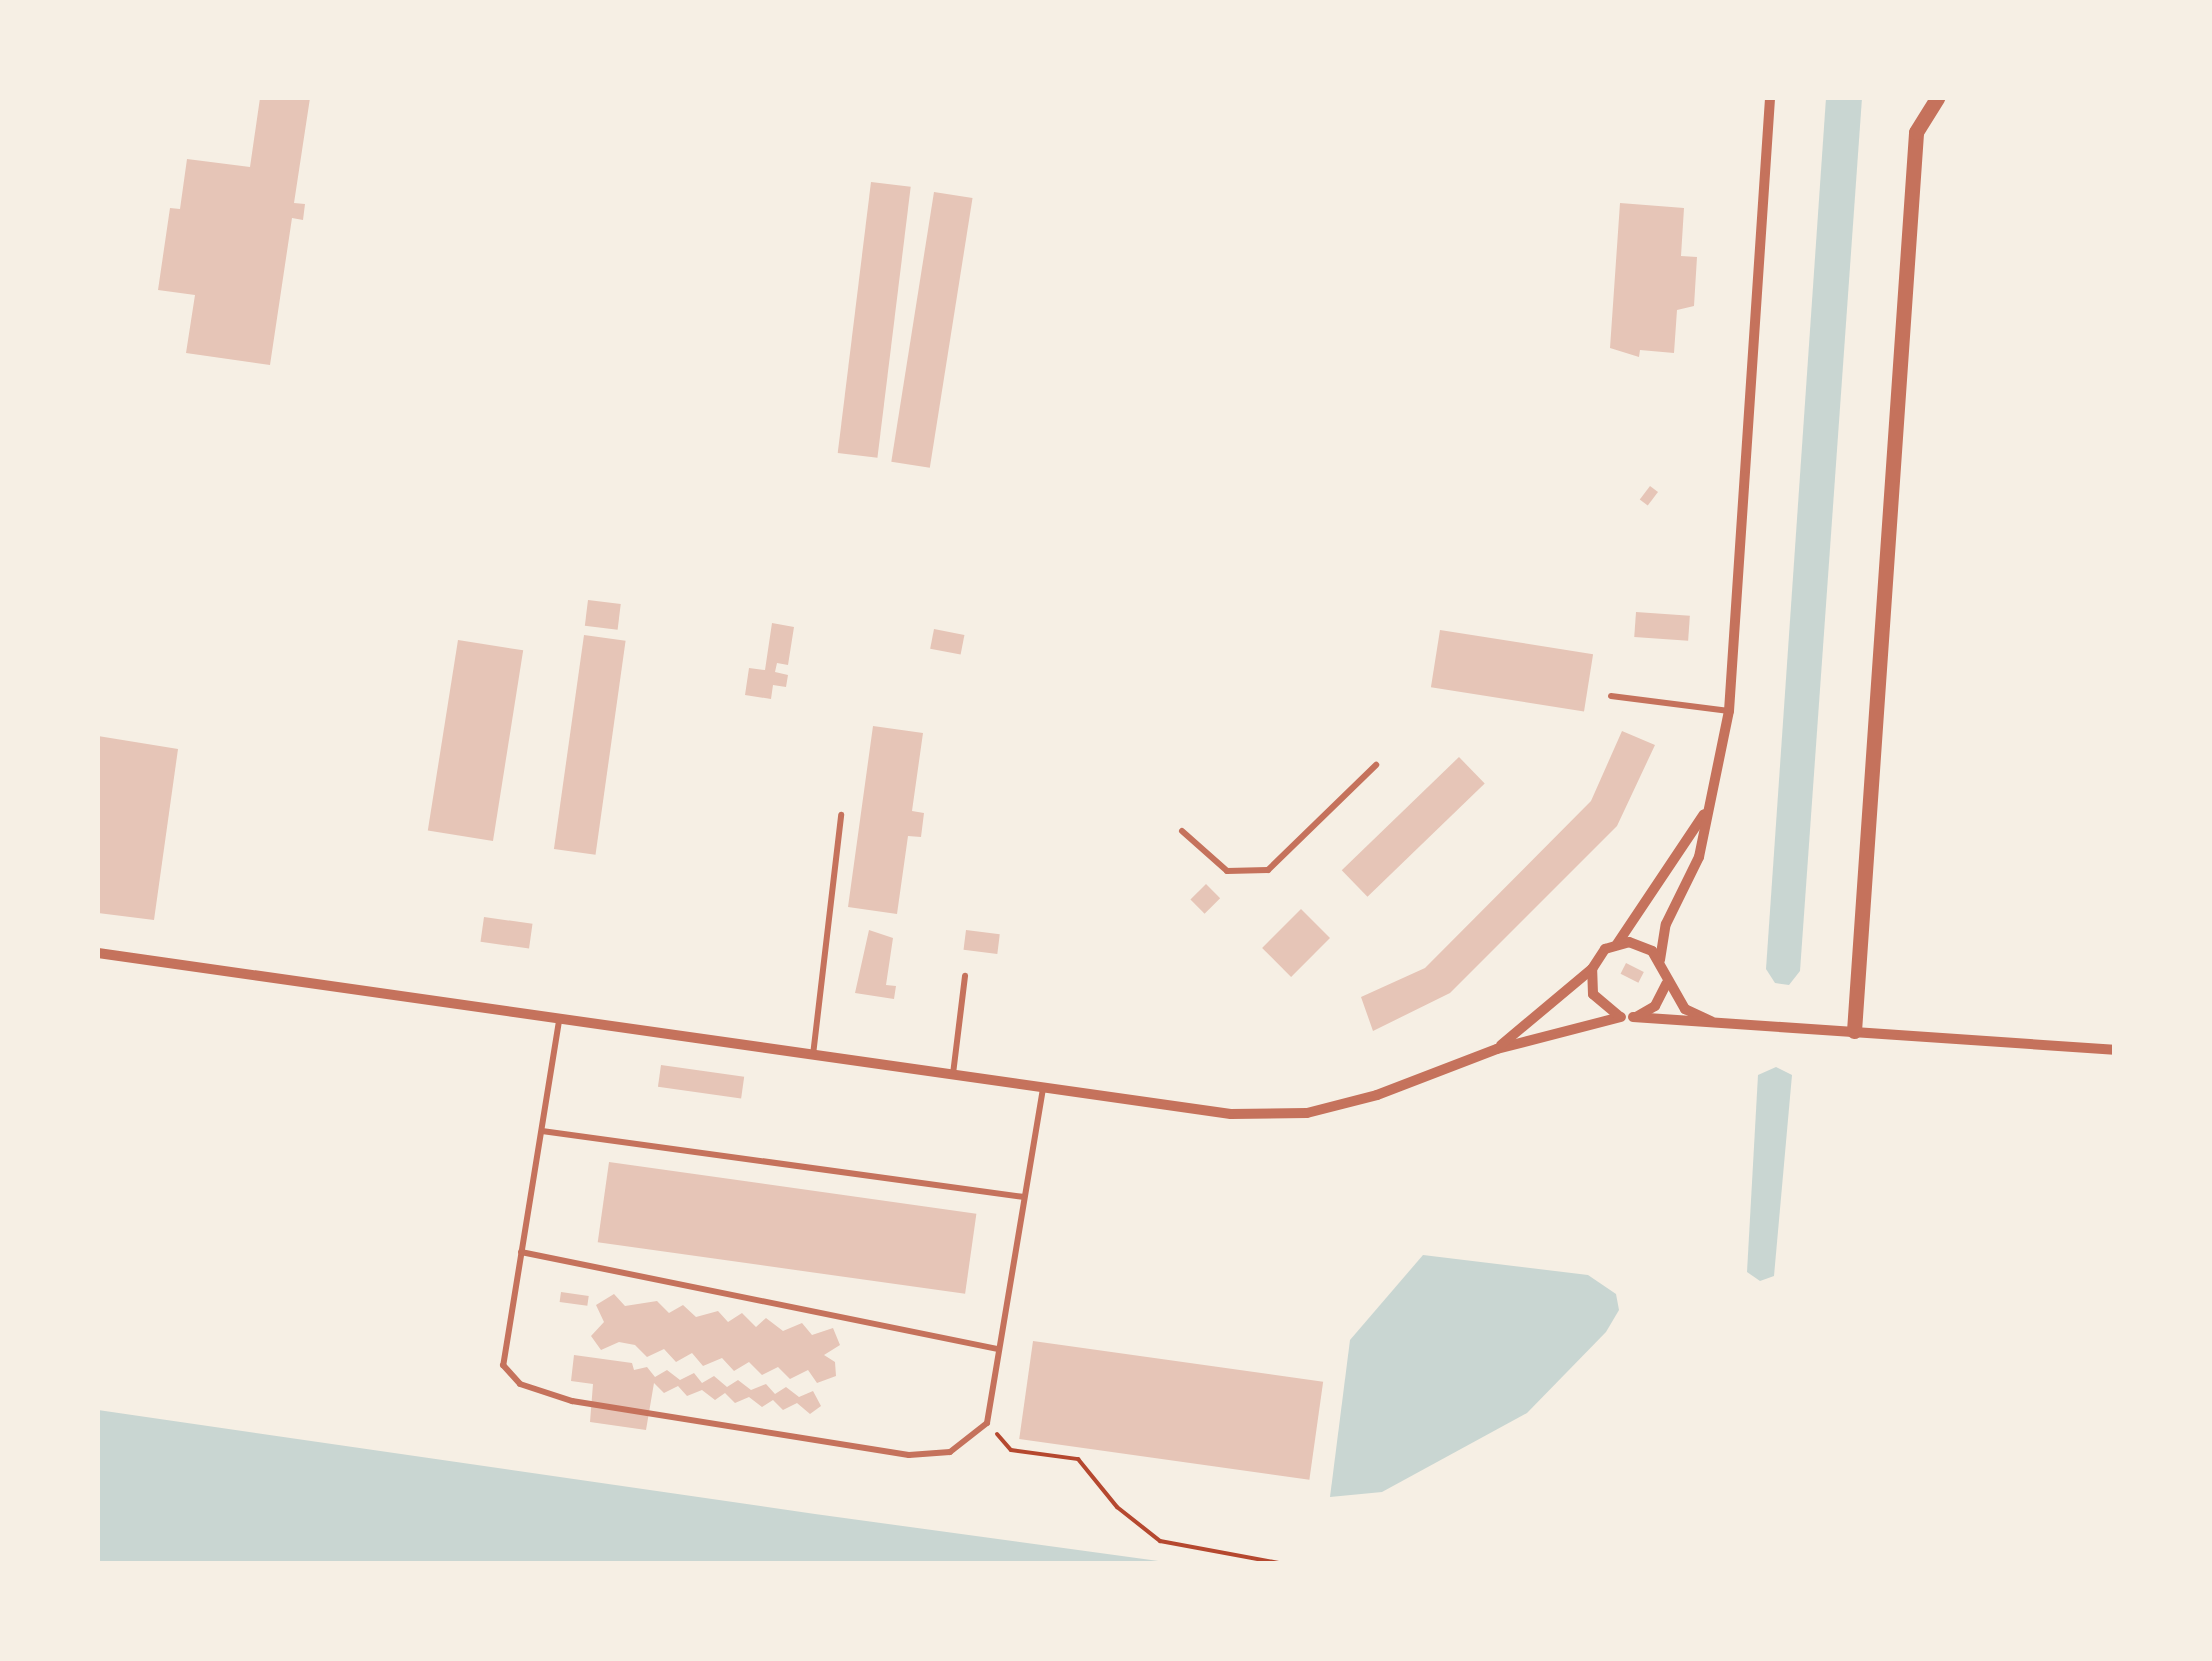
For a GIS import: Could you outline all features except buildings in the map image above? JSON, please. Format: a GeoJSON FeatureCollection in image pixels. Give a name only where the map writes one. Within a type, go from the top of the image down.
{"type":"FeatureCollection","features":[{"type":"Feature","properties":{"kind":"street"},"geometry":{"type":"LineString","coordinates":[[1716,1024],[1685,1009],[1666,984],[1660,960],[1666,924],[1699,857],[1728,711],[1770,98]]}},
{"type":"Feature","properties":{"kind":"street"},"geometry":{"type":"LineString","coordinates":[[1854,1032],[1916,132],[1938,98]]}},
{"type":"Feature","properties":{"kind":"street"},"geometry":{"type":"LineString","coordinates":[[1496,1049],[1592,970],[1617,944],[1710,805]]}},
{"type":"Feature","properties":{"kind":"street"},"geometry":{"type":"LineString","coordinates":[[1617,944],[1641,944],[1660,960]]}},
{"type":"Feature","properties":{"kind":"street"},"geometry":{"type":"LineString","coordinates":[[98,953],[1231,1114],[1307,1112],[1378,1096],[1496,1049],[1621,1017],[2114,1050]]}},
{"type":"Feature","properties":{"kind":"street"},"geometry":{"type":"LineString","coordinates":[[1592,970],[1600,1005],[1621,1017]]}},
{"type":"Feature","properties":{"kind":"street"},"geometry":{"type":"LineString","coordinates":[[1634,1017],[1655,1006],[1666,984]]}},
{"type":"Feature","properties":{"kind":"lane"},"geometry":{"type":"LineString","coordinates":[[1611,696],[1728,711]]}},
{"type":"Feature","properties":{"kind":"lane"},"geometry":{"type":"LineString","coordinates":[[1182,831],[1227,871],[1268,870],[1376,766]]}},
{"type":"Feature","properties":{"kind":"lane"},"geometry":{"type":"LineString","coordinates":[[813,1056],[840,814]]}},
{"type":"Feature","properties":{"kind":"lane"},"geometry":{"type":"LineString","coordinates":[[953,1076],[965,976]]}},
{"type":"Feature","properties":{"kind":"lane"},"geometry":{"type":"LineString","coordinates":[[559,1021],[503,1365],[520,1384],[572,1401],[909,1454],[950,1452],[987,1422],[1043,1090]]}},
{"type":"Feature","properties":{"kind":"lane"},"geometry":{"type":"LineString","coordinates":[[542,1131],[1022,1197]]}},
{"type":"Feature","properties":{"kind":"lane"},"geometry":{"type":"LineString","coordinates":[[521,1252],[998,1349]]}},
{"type":"Feature","properties":{"kind":"path"},"geometry":{"type":"LineString","coordinates":[[987,1422],[1012,1450],[1078,1458],[1118,1507],[1160,1541],[1284,1564]]}},
{"type":"Feature","properties":{"kind":"shaded area"},"geometry":{"type":"Polygon","coordinates":[[[1826,98],[1862,98],[1800,971],[1789,985],[1775,983],[1766,969],[1826,98]]]}},
{"type":"Feature","properties":{"kind":"shaded area"},"geometry":{"type":"Polygon","coordinates":[[[1776,1067],[1792,1075],[1774,1276],[1760,1281],[1747,1272],[1758,1075],[1776,1067]]]}},
{"type":"Feature","properties":{"kind":"shaded area"},"geometry":{"type":"Polygon","coordinates":[[[1423,1255],[1588,1275],[1616,1294],[1619,1310],[1606,1332],[1527,1413],[1382,1492],[1330,1497],[1350,1340],[1423,1255]]]}},
{"type":"Feature","properties":{"kind":"shaded area"},"geometry":{"type":"Polygon","coordinates":[[[98,1410],[815,1514],[1173,1563],[98,1563],[98,1410]]]}}]}
